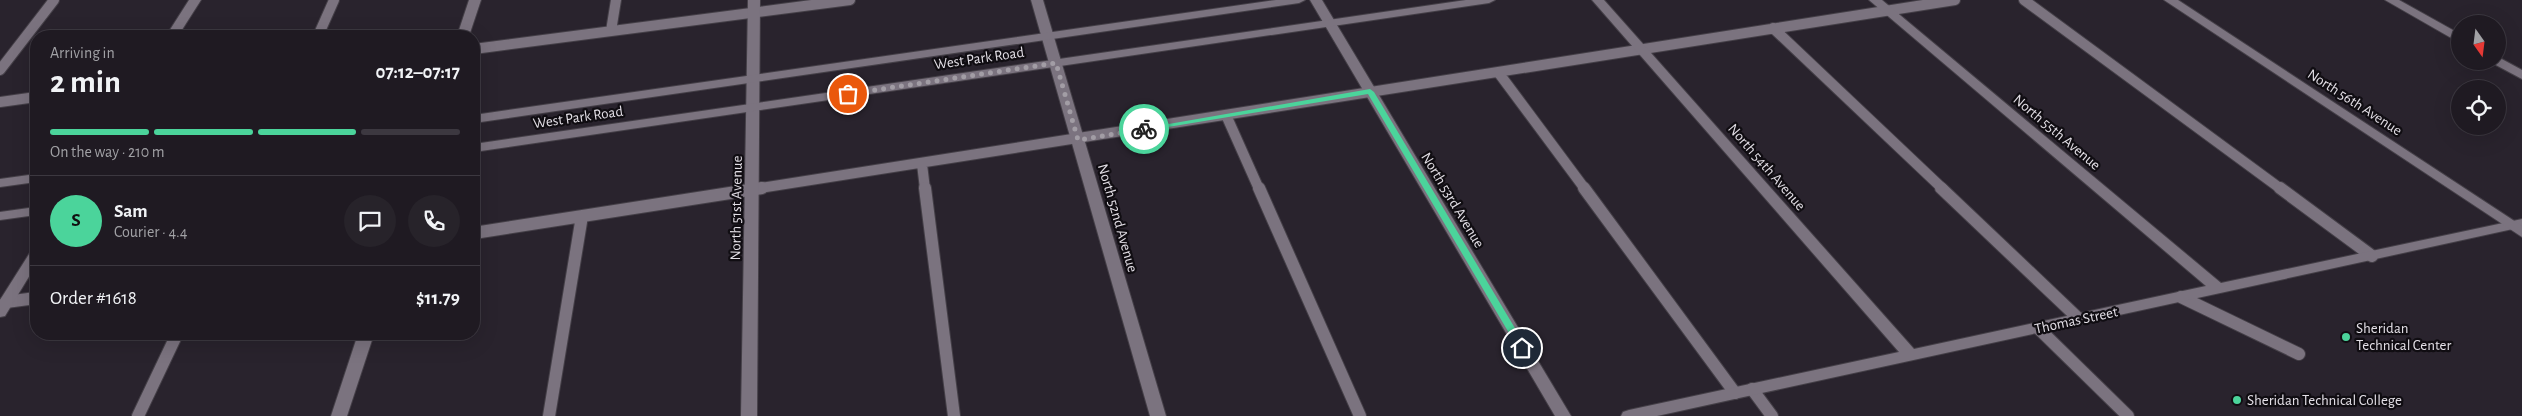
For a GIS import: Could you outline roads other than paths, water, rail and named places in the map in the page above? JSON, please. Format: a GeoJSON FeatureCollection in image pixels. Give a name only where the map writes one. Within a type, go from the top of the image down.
{"type":"FeatureCollection","features":[{"type":"Feature","properties":{"kind":"street"},"geometry":{"type":"LineString","coordinates":[[176,30],[195,0]]}},
{"type":"Feature","properties":{"kind":"street"},"geometry":{"type":"LineString","coordinates":[[465,30],[475,0]]}},
{"type":"Feature","properties":{"kind":"street","name":"North 52nd Avenue"},"geometry":{"type":"LineString","coordinates":[[1037,0],[1158,416]]}},
{"type":"Feature","properties":{"kind":"street","name":"West Park Road"},"geometry":{"type":"LineString","coordinates":[[480,117],[1299,0]]}},
{"type":"Feature","properties":{"kind":"street","name":"North 53rd Avenue"},"geometry":{"type":"LineString","coordinates":[[1316,0],[1562,416]]}},
{"type":"Feature","properties":{"kind":"street","name":"West Park Road"},"geometry":{"type":"LineString","coordinates":[[480,147],[1489,0]]}},
{"type":"Feature","properties":{"kind":"street","name":"North 54th Avenue"},"geometry":{"type":"LineString","coordinates":[[1598,0],[1911,355]]}},
{"type":"Feature","properties":{"kind":"street","name":"North 55th Avenue"},"geometry":{"type":"LineString","coordinates":[[1875,0],[2219,289]]}},
{"type":"Feature","properties":{"kind":"street","name":"North 56th Avenue"},"geometry":{"type":"LineString","coordinates":[[2170,0],[2519,227]]}},
{"type":"Feature","properties":{"kind":"street"},"geometry":{"type":"LineString","coordinates":[[2391,0],[2451,35]]}},
{"type":"Feature","properties":{"kind":"street","name":"North 51st Avenue"},"geometry":{"type":"LineString","coordinates":[[749,416],[755,77],[754,6]]}},
{"type":"Feature","properties":{"kind":"street"},"geometry":{"type":"LineString","coordinates":[[2506,66],[2522,75]]}},
{"type":"Feature","properties":{"kind":"street"},"geometry":{"type":"LineString","coordinates":[[0,183],[30,179]]}},
{"type":"Feature","properties":{"kind":"street"},"geometry":{"type":"LineString","coordinates":[[0,216],[30,212]]}},
{"type":"Feature","properties":{"kind":"street","name":"Thomas Street"},"geometry":{"type":"LineString","coordinates":[[1629,416],[2372,256],[2519,227]]}},
{"type":"Feature","properties":{"kind":"street"},"geometry":{"type":"LineString","coordinates":[[3,307],[30,264]]}},
{"type":"Feature","properties":{"kind":"street"},"geometry":{"type":"LineString","coordinates":[[339,416],[364,340]]}},
{"type":"Feature","properties":{"kind":"lane"},"geometry":{"type":"LineString","coordinates":[[31,30],[54,0]]}},
{"type":"Feature","properties":{"kind":"lane"},"geometry":{"type":"LineString","coordinates":[[321,30],[334,0]]}},
{"type":"Feature","properties":{"kind":"lane"},"geometry":{"type":"LineString","coordinates":[[611,31],[616,0]]}},
{"type":"Feature","properties":{"kind":"lane"},"geometry":{"type":"LineString","coordinates":[[480,48],[611,31],[754,6],[850,0]]}},
{"type":"Feature","properties":{"kind":"lane"},"geometry":{"type":"LineString","coordinates":[[480,231],[1078,140],[1955,0]]}},
{"type":"Feature","properties":{"kind":"lane"},"geometry":{"type":"LineString","coordinates":[[2024,0],[2372,256]]}},
{"type":"Feature","properties":{"kind":"lane"},"geometry":{"type":"LineString","coordinates":[[1773,28],[2080,319]]}},
{"type":"Feature","properties":{"kind":"lane"},"geometry":{"type":"LineString","coordinates":[[0,70],[30,31]]}},
{"type":"Feature","properties":{"kind":"lane"},"geometry":{"type":"LineString","coordinates":[[1498,72],[1735,393]]}},
{"type":"Feature","properties":{"kind":"lane"},"geometry":{"type":"LineString","coordinates":[[0,102],[30,98]]}},
{"type":"Feature","properties":{"kind":"lane"},"geometry":{"type":"LineString","coordinates":[[1226,116],[1360,416]]}},
{"type":"Feature","properties":{"kind":"lane"},"geometry":{"type":"LineString","coordinates":[[922,164],[954,416]]}},
{"type":"Feature","properties":{"kind":"lane"},"geometry":{"type":"LineString","coordinates":[[549,416],[582,216]]}},
{"type":"Feature","properties":{"kind":"lane"},"geometry":{"type":"LineString","coordinates":[[2181,297],[2300,354]]}},
{"type":"Feature","properties":{"kind":"lane"},"geometry":{"type":"LineString","coordinates":[[3,307],[30,300]]}},
{"type":"Feature","properties":{"kind":"lane"},"geometry":{"type":"LineString","coordinates":[[2038,328],[2128,416]]}},
{"type":"Feature","properties":{"kind":"lane"},"geometry":{"type":"LineString","coordinates":[[138,416],[174,340]]}},
{"type":"Feature","properties":{"kind":"lane"},"geometry":{"type":"LineString","coordinates":[[1752,390],[1772,416]]}},
{"type":"Feature","properties":{"kind":"place","name":"Sheridan Technical Center"},"geometry":{"type":"Point","coordinates":[2346,337]}},
{"type":"Feature","properties":{"kind":"place","name":"Sheridan Technical College"},"geometry":{"type":"Point","coordinates":[2237,400]}}]}
